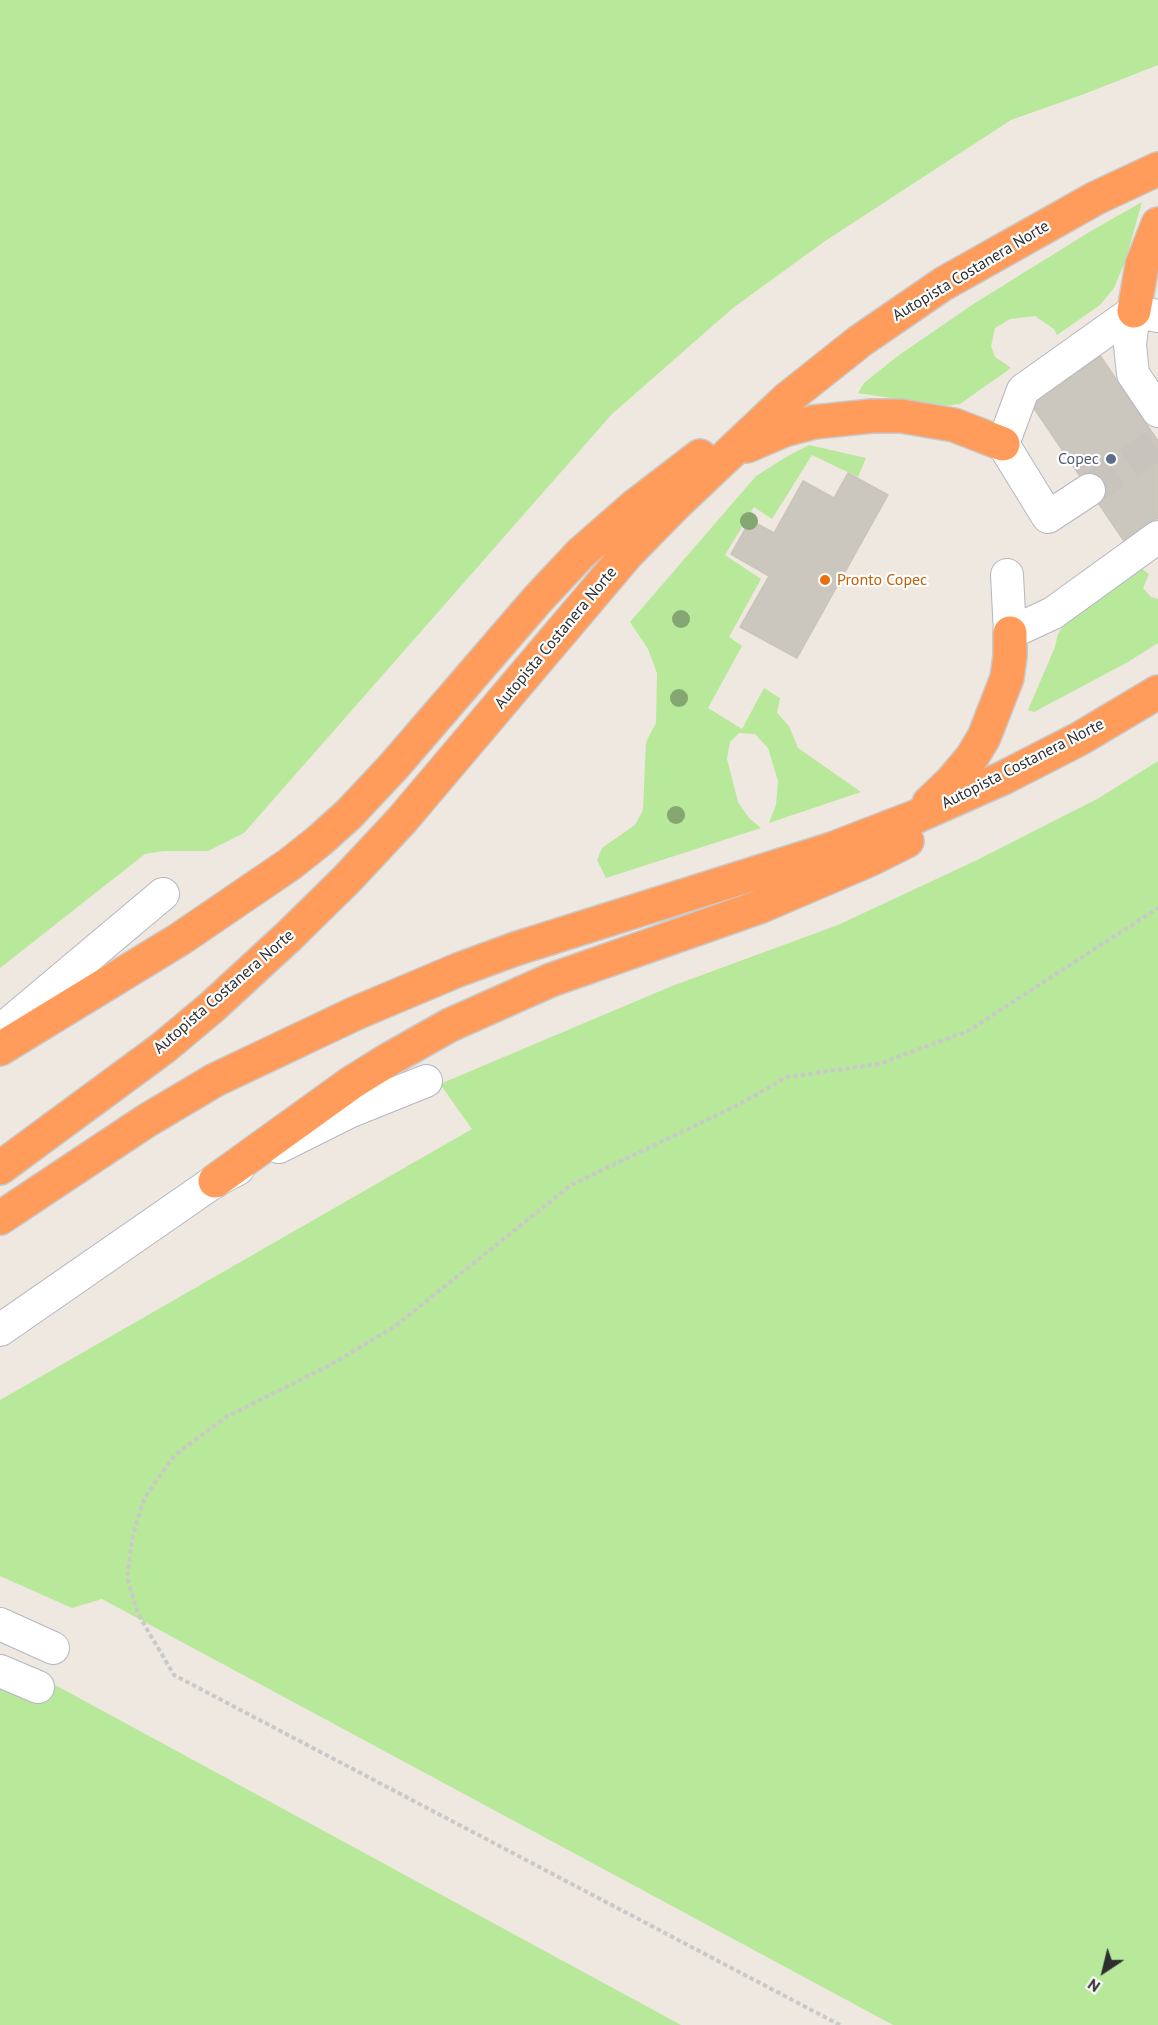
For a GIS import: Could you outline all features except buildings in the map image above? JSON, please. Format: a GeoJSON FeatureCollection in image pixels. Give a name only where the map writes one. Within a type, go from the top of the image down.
{"type":"FeatureCollection","features":[{"type":"Feature","properties":{"kind":"highway","name":"Autopista Costanera Norte"},"geometry":{"type":"LineString","coordinates":[[0,1168],[163,1048],[244,979],[290,935],[402,820],[627,554],[725,456],[787,399],[861,341],[943,284],[1085,203],[1158,169]]}},
{"type":"Feature","properties":{"kind":"highway"},"geometry":{"type":"LineString","coordinates":[[1146,313],[1142,265],[1158,224]]}},
{"type":"Feature","properties":{"kind":"highway"},"geometry":{"type":"LineString","coordinates":[[0,1049],[180,939],[290,864],[319,841],[349,814],[394,766],[537,600],[580,554],[636,505],[699,456],[787,399]]}},
{"type":"Feature","properties":{"kind":"highway"},"geometry":{"type":"LineString","coordinates":[[725,456],[784,430],[814,422],[872,416],[901,416],[946,423],[1003,444]]}},
{"type":"Feature","properties":{"kind":"highway"},"geometry":{"type":"LineString","coordinates":[[915,817],[951,782],[972,757],[984,737],[1007,678],[1010,633]]}},
{"type":"Feature","properties":{"kind":"highway","name":"Autopista Costanera Norte"},"geometry":{"type":"LineString","coordinates":[[0,1218],[146,1120],[215,1080],[356,1012],[506,952],[832,849],[915,817],[1079,739],[1158,692]]}},
{"type":"Feature","properties":{"kind":"highway"},"geometry":{"type":"LineString","coordinates":[[216,1181],[351,1083],[450,1025],[552,980],[759,906],[871,859],[938,827],[1079,739]]}},
{"type":"Feature","properties":{"kind":"street"},"geometry":{"type":"LineString","coordinates":[[1146,313],[1130,345],[1133,374],[1158,411]]}},
{"type":"Feature","properties":{"kind":"street"},"geometry":{"type":"LineString","coordinates":[[1089,490],[1048,517],[1003,444],[1023,390],[1146,313]]}},
{"type":"Feature","properties":{"kind":"street"},"geometry":{"type":"LineString","coordinates":[[1007,575],[1010,633],[1053,613],[1158,537]]}},
{"type":"Feature","properties":{"kind":"street"},"geometry":{"type":"LineString","coordinates":[[0,1031],[163,894]]}},
{"type":"Feature","properties":{"kind":"street"},"geometry":{"type":"LineString","coordinates":[[0,1330],[216,1181],[349,1112],[426,1081]]}},
{"type":"Feature","properties":{"kind":"street"},"geometry":{"type":"LineString","coordinates":[[0,1624],[52,1648]]}},
{"type":"Feature","properties":{"kind":"street"},"geometry":{"type":"LineString","coordinates":[[0,1671],[38,1687]]}},
{"type":"Feature","properties":{"kind":"path"},"geometry":{"type":"LineString","coordinates":[[840,2025],[174,1675],[135,1605],[127,1577],[133,1534],[145,1497],[174,1456],[226,1417],[332,1364],[394,1327],[571,1185],[736,1106],[787,1077],[879,1064],[968,1031],[1158,908]]}},
{"type":"Feature","properties":{"kind":"green space"},"geometry":{"type":"Polygon","coordinates":[[[0,0],[1158,0],[1158,65],[1011,120],[825,241],[733,308],[612,414],[244,833],[208,851],[163,851],[145,854],[0,968],[0,0]]]}},
{"type":"Feature","properties":{"kind":"green space"},"geometry":{"type":"Polygon","coordinates":[[[1142,202],[1126,259],[1114,288],[1100,305],[1057,335],[1054,329],[1035,316],[1010,319],[995,328],[991,346],[995,357],[1011,368],[960,404],[944,406],[858,393],[864,383],[899,355],[975,303],[1142,202]]]}},
{"type":"Feature","properties":{"kind":"green space"},"geometry":{"type":"Polygon","coordinates":[[[809,445],[866,458],[858,477],[812,455],[772,519],[754,507],[725,555],[761,579],[729,637],[742,646],[708,708],[742,729],[764,688],[780,698],[777,713],[789,726],[798,748],[861,792],[769,823],[776,805],[778,781],[768,748],[755,734],[739,733],[730,742],[727,759],[738,802],[749,818],[761,828],[606,878],[597,860],[602,848],[635,825],[643,810],[646,742],[656,723],[657,673],[648,649],[630,622],[756,476],[809,445]]]}},
{"type":"Feature","properties":{"kind":"green space"},"geometry":{"type":"Polygon","coordinates":[[[1138,566],[1149,574],[1143,588],[1151,597],[1158,599],[1158,643],[1128,662],[1034,712],[1028,710],[1055,647],[1058,634],[1070,615],[1138,566]]]}},
{"type":"Feature","properties":{"kind":"green space"},"geometry":{"type":"Polygon","coordinates":[[[1158,761],[1158,2025],[893,2025],[102,1599],[72,1608],[0,1576],[0,1400],[472,1129],[440,1084],[672,986],[838,925],[977,860],[1099,798],[1158,761]]]}},
{"type":"Feature","properties":{"kind":"green space"},"geometry":{"type":"Polygon","coordinates":[[[0,1655],[681,2025],[0,2025],[0,1655]]]}},
{"type":"Feature","properties":{"kind":"tunnel"},"geometry":{"type":"LineString","coordinates":[[1089,490],[1158,443]]}},
{"type":"Feature","properties":{"kind":"place","name":"Copec"},"geometry":{"type":"Point","coordinates":[1111,459]}},
{"type":"Feature","properties":{"kind":"place","name":"Pronto Copec"},"geometry":{"type":"Point","coordinates":[825,580]}}]}
